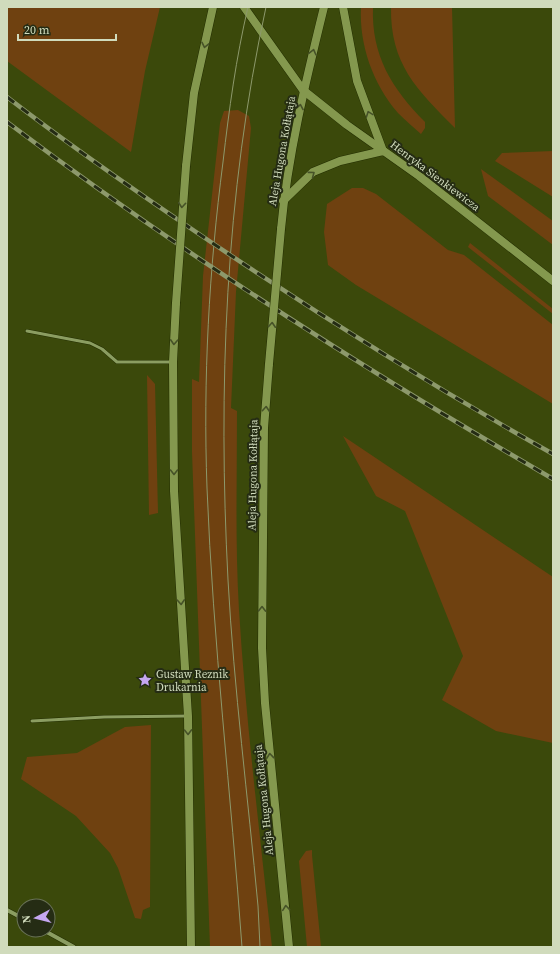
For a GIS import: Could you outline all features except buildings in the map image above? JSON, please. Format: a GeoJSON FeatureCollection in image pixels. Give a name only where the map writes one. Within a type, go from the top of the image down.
{"type":"FeatureCollection","features":[{"type":"Feature","properties":{"kind":"main road"},"geometry":{"type":"LineString","coordinates":[[191,947],[188,716],[174,491],[174,362],[176,303],[186,166],[194,93],[213,7]]}},
{"type":"Feature","properties":{"kind":"main road","name":"Henryka Sienkiewicza"},"geometry":{"type":"LineString","coordinates":[[244,7],[303,90],[382,151],[419,176],[553,281]]}},
{"type":"Feature","properties":{"kind":"main road","name":"Aleja Hugona Kołłątaja"},"geometry":{"type":"LineString","coordinates":[[290,947],[265,703],[262,648],[264,428],[283,201],[303,90],[324,7]]}},
{"type":"Feature","properties":{"kind":"main road"},"geometry":{"type":"LineString","coordinates":[[283,201],[313,172],[340,161],[382,151],[357,81],[343,7]]}},
{"type":"Feature","properties":{"kind":"street"},"geometry":{"type":"LineString","coordinates":[[7,910],[16,915]]}},
{"type":"Feature","properties":{"kind":"street"},"geometry":{"type":"LineString","coordinates":[[56,937],[74,947]]}},
{"type":"Feature","properties":{"kind":"lane"},"geometry":{"type":"LineString","coordinates":[[27,331],[90,343],[102,349],[117,362],[174,362]]}},
{"type":"Feature","properties":{"kind":"lane"},"geometry":{"type":"LineString","coordinates":[[32,721],[104,717],[188,716]]}},
{"type":"Feature","properties":{"kind":"shaded area"},"geometry":{"type":"Polygon","coordinates":[[[7,7],[160,7],[145,71],[131,152],[7,61],[7,7]]]}},
{"type":"Feature","properties":{"kind":"shaded area"},"geometry":{"type":"Polygon","coordinates":[[[361,7],[373,7],[373,24],[380,56],[394,84],[413,110],[425,122],[425,128],[421,134],[398,113],[381,90],[365,50],[362,36],[361,7]]]}},
{"type":"Feature","properties":{"kind":"shaded area"},"geometry":{"type":"Polygon","coordinates":[[[391,7],[452,7],[455,128],[429,101],[408,75],[395,45],[391,7]]]}},
{"type":"Feature","properties":{"kind":"shaded area"},"geometry":{"type":"Polygon","coordinates":[[[238,110],[249,116],[251,128],[236,292],[231,408],[237,411],[237,535],[239,610],[249,737],[272,947],[210,947],[192,452],[192,379],[199,382],[203,276],[220,123],[224,111],[238,110]]]}},
{"type":"Feature","properties":{"kind":"shaded area"},"geometry":{"type":"Polygon","coordinates":[[[553,151],[553,197],[495,161],[502,153],[553,151]]]}},
{"type":"Feature","properties":{"kind":"shaded area"},"geometry":{"type":"Polygon","coordinates":[[[481,169],[553,221],[553,245],[488,196],[481,169]]]}},
{"type":"Feature","properties":{"kind":"shaded area"},"geometry":{"type":"Polygon","coordinates":[[[352,188],[363,188],[376,194],[448,250],[464,255],[553,325],[553,404],[356,285],[328,265],[324,232],[327,204],[352,188]]]}},
{"type":"Feature","properties":{"kind":"shaded area"},"geometry":{"type":"Polygon","coordinates":[[[470,243],[553,309],[553,314],[468,247],[470,243]]]}},
{"type":"Feature","properties":{"kind":"shaded area"},"geometry":{"type":"Polygon","coordinates":[[[147,375],[155,384],[158,513],[149,515],[147,375]]]}},
{"type":"Feature","properties":{"kind":"shaded area"},"geometry":{"type":"Polygon","coordinates":[[[343,436],[553,577],[553,743],[496,731],[442,700],[463,656],[405,511],[376,496],[343,436]]]}},
{"type":"Feature","properties":{"kind":"shaded area"},"geometry":{"type":"Polygon","coordinates":[[[151,725],[150,907],[143,910],[141,919],[135,918],[118,868],[110,853],[76,816],[21,779],[27,757],[77,753],[125,727],[151,725]]]}},
{"type":"Feature","properties":{"kind":"shaded area"},"geometry":{"type":"Polygon","coordinates":[[[312,850],[321,947],[307,947],[299,861],[306,851],[312,850]]]}},
{"type":"Feature","properties":{"kind":"tram line"},"geometry":{"type":"LineString","coordinates":[[242,947],[213,603],[207,488],[206,406],[208,325],[218,203],[233,84],[248,7]]}},
{"type":"Feature","properties":{"kind":"tram line"},"geometry":{"type":"LineString","coordinates":[[260,947],[258,906],[237,703],[228,580],[224,436],[228,292],[233,221],[241,149],[252,78],[266,7]]}},
{"type":"Feature","properties":{"kind":"railway"},"geometry":{"type":"LineString","coordinates":[[7,97],[126,184],[286,292],[418,375],[553,454]]}},
{"type":"Feature","properties":{"kind":"railway"},"geometry":{"type":"LineString","coordinates":[[7,122],[139,218],[275,309],[413,396],[553,479]]}},
{"type":"Feature","properties":{"kind":"place","name":"Gustaw Reznik Drukarnia"},"geometry":{"type":"Point","coordinates":[145,680]}}]}
